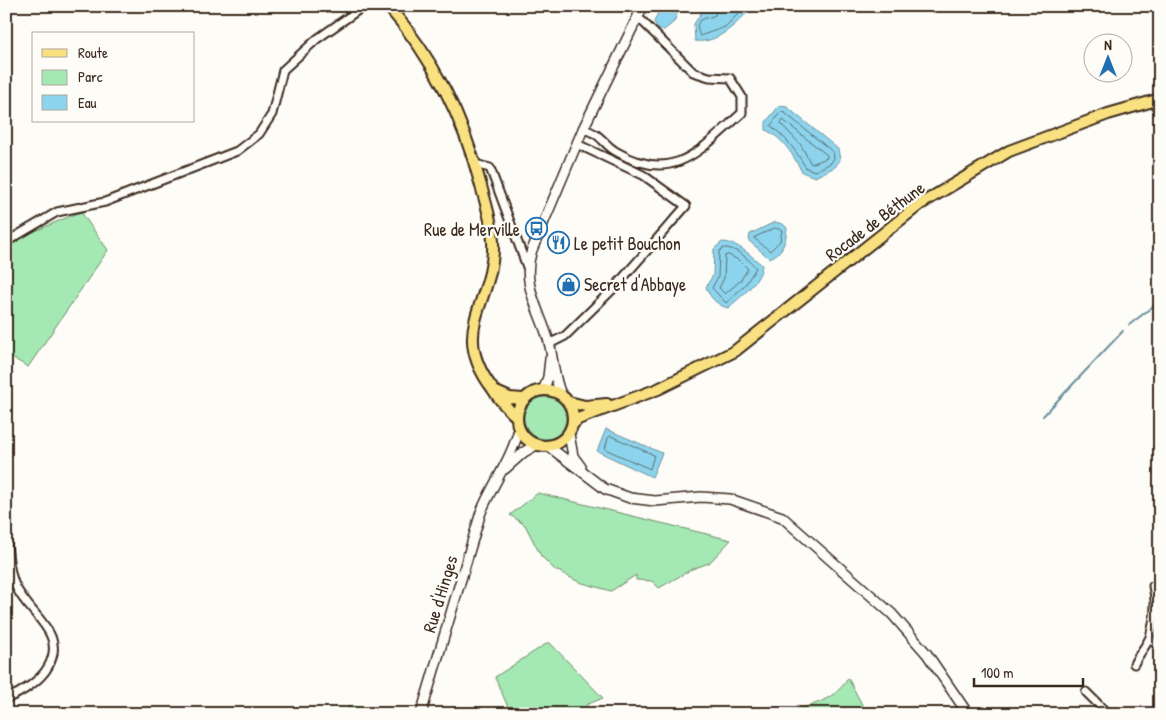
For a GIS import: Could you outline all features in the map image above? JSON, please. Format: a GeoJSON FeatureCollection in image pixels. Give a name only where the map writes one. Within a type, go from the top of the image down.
{"type":"FeatureCollection","features":[{"type":"Feature","properties":{"kind":"main road"},"geometry":{"type":"LineString","coordinates":[[388,6],[410,31],[434,67],[455,109],[475,164],[490,217],[493,243],[482,300],[474,320],[471,343],[479,372],[501,403],[517,416]]}},
{"type":"Feature","properties":{"kind":"main road","name":"Rocade de Béthune"},"geometry":{"type":"LineString","coordinates":[[571,429],[578,419],[628,401],[701,369],[735,351],[919,205],[1009,152],[1108,114],[1160,100]]}},
{"type":"Feature","properties":{"kind":"main road"},"geometry":{"type":"LineString","coordinates":[[544,389],[561,394],[569,402],[572,409],[571,429],[563,440],[548,446],[536,444],[523,436],[519,429],[517,416],[523,399],[536,390],[544,389]]}},
{"type":"Feature","properties":{"kind":"main road"},"geometry":{"type":"LineString","coordinates":[[493,390],[510,398],[523,399]]}},
{"type":"Feature","properties":{"kind":"main road","name":"Rocade de Béthune"},"geometry":{"type":"LineString","coordinates":[[569,402],[591,406],[628,401]]}},
{"type":"Feature","properties":{"kind":"street"},"geometry":{"type":"LineString","coordinates":[[6,242],[58,212],[105,202],[236,152],[259,134],[272,114],[283,70],[317,39],[364,6]]}},
{"type":"Feature","properties":{"kind":"street"},"geometry":{"type":"LineString","coordinates":[[527,267],[532,250],[577,144],[639,18],[643,6]]}},
{"type":"Feature","properties":{"kind":"street"},"geometry":{"type":"LineString","coordinates":[[584,129],[598,134],[614,151],[642,165],[667,166],[706,145],[742,113],[742,97],[730,78],[710,78],[693,72],[639,18]]}},
{"type":"Feature","properties":{"kind":"street"},"geometry":{"type":"LineString","coordinates":[[544,389],[548,377],[550,348],[565,336],[615,286],[686,206],[643,175],[577,144]]}},
{"type":"Feature","properties":{"kind":"street"},"geometry":{"type":"LineString","coordinates":[[475,164],[490,168],[527,267],[532,299],[550,348],[561,394]]}},
{"type":"Feature","properties":{"kind":"street","name":"Rue d'Hinges"},"geometry":{"type":"LineString","coordinates":[[421,714],[481,512],[492,485],[514,445],[519,429]]}},
{"type":"Feature","properties":{"kind":"street"},"geometry":{"type":"LineString","coordinates":[[571,429],[573,456],[590,479]]}},
{"type":"Feature","properties":{"kind":"street","name":"Rue d'Hinges"},"geometry":{"type":"LineString","coordinates":[[492,485],[510,463],[536,444]]}},
{"type":"Feature","properties":{"kind":"street"},"geometry":{"type":"LineString","coordinates":[[548,446],[605,489],[630,498],[655,501],[701,497],[730,499],[782,517],[892,614],[927,654],[968,714]]}},
{"type":"Feature","properties":{"kind":"street"},"geometry":{"type":"LineString","coordinates":[[6,533],[15,586],[49,632],[54,641],[55,650],[44,675],[6,699]]}},
{"type":"Feature","properties":{"kind":"street"},"geometry":{"type":"LineString","coordinates":[[1134,664],[1139,652],[1149,639],[1155,596],[1153,586]]}},
{"type":"Feature","properties":{"kind":"street"},"geometry":{"type":"LineString","coordinates":[[1149,639],[1160,646]]}},
{"type":"Feature","properties":{"kind":"street"},"geometry":{"type":"LineString","coordinates":[[1086,692],[1108,714]]}},
{"type":"Feature","properties":{"kind":"green space"},"geometry":{"type":"Polygon","coordinates":[[[82,211],[108,250],[28,367],[6,354],[6,249],[28,234],[82,211]]]}},
{"type":"Feature","properties":{"kind":"green space"},"geometry":{"type":"Polygon","coordinates":[[[545,397],[560,403],[566,418],[560,433],[545,439],[530,433],[524,418],[530,403],[545,397]]]}},
{"type":"Feature","properties":{"kind":"green space"},"geometry":{"type":"Polygon","coordinates":[[[538,493],[731,540],[709,563],[692,569],[659,588],[652,581],[636,580],[636,575],[611,591],[579,582],[554,569],[541,556],[525,525],[510,515],[538,493]]]}},
{"type":"Feature","properties":{"kind":"green space"},"geometry":{"type":"Polygon","coordinates":[[[549,642],[603,698],[586,705],[589,714],[511,714],[495,677],[549,642]]]}},
{"type":"Feature","properties":{"kind":"green space"},"geometry":{"type":"Polygon","coordinates":[[[848,678],[867,714],[776,714],[807,707],[826,699],[835,693],[848,678]]]}},
{"type":"Feature","properties":{"kind":"green space"},"geometry":{"type":"Polygon","coordinates":[[[349,705],[371,712],[371,714],[346,714],[349,705]]]}},
{"type":"Feature","properties":{"kind":"water"},"geometry":{"type":"Polygon","coordinates":[[[661,6],[680,6],[674,22],[664,30],[659,30],[654,22],[661,6]]]}},
{"type":"Feature","properties":{"kind":"water"},"geometry":{"type":"Polygon","coordinates":[[[713,6],[753,6],[727,31],[712,39],[695,41],[694,24],[703,10],[710,12],[713,10],[713,6]]]}},
{"type":"Feature","properties":{"kind":"water"},"geometry":{"type":"Polygon","coordinates":[[[779,106],[787,107],[838,149],[840,160],[835,167],[815,177],[802,172],[783,143],[766,130],[766,122],[779,106]]]}},
{"type":"Feature","properties":{"kind":"water"},"geometry":{"type":"Polygon","coordinates":[[[775,222],[783,224],[787,228],[787,233],[781,250],[769,258],[749,241],[750,234],[775,222]]]}},
{"type":"Feature","properties":{"kind":"water"},"geometry":{"type":"Polygon","coordinates":[[[722,242],[739,247],[762,265],[761,271],[754,283],[728,308],[714,300],[706,287],[713,275],[714,249],[722,242]]]}},
{"type":"Feature","properties":{"kind":"water"},"geometry":{"type":"Polygon","coordinates":[[[606,429],[662,453],[652,477],[597,451],[606,429]]]}},
{"type":"Feature","properties":{"kind":"waterway"},"geometry":{"type":"LineString","coordinates":[[1129,325],[1160,301]]}},
{"type":"Feature","properties":{"kind":"waterway"},"geometry":{"type":"LineString","coordinates":[[1043,416],[1123,331]]}},
{"type":"Feature","properties":{"kind":"place","name":"Rue de Merville"},"geometry":{"type":"Point","coordinates":[536,229]}},
{"type":"Feature","properties":{"kind":"place","name":"Le petit Bouchon"},"geometry":{"type":"Point","coordinates":[558,243]}},
{"type":"Feature","properties":{"kind":"place","name":"Secret d'Abbaye"},"geometry":{"type":"Point","coordinates":[568,284]}}]}
